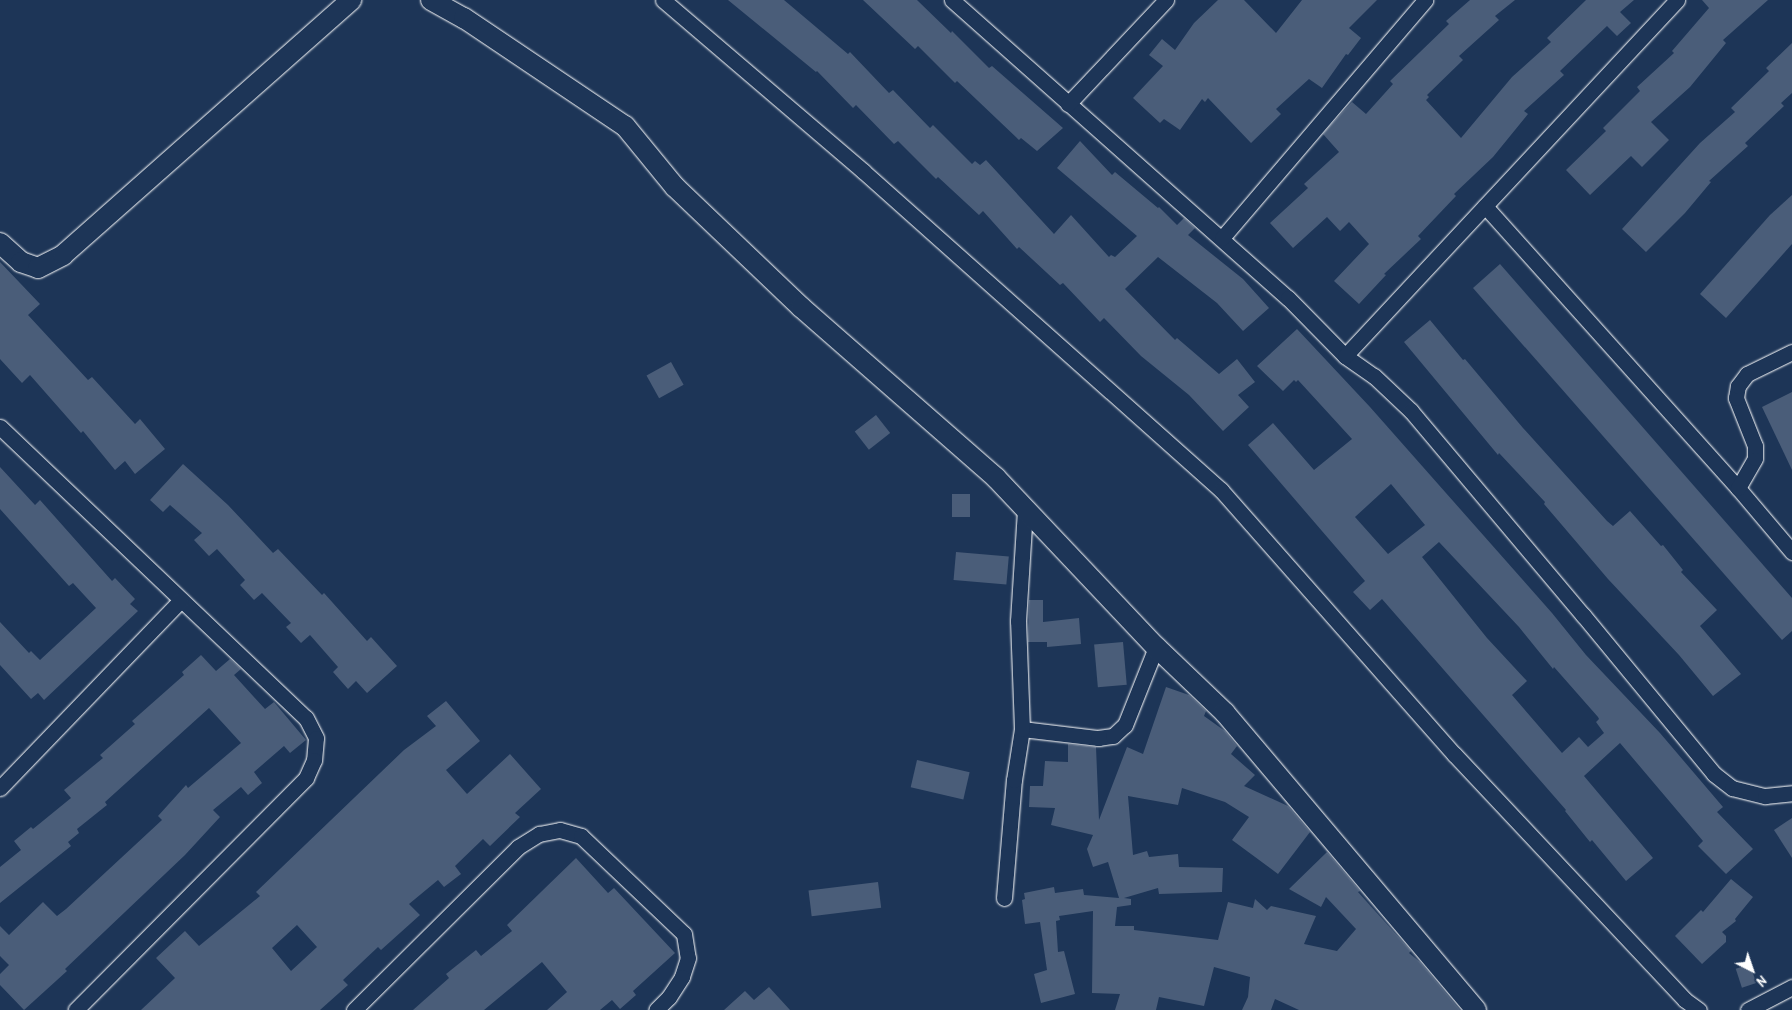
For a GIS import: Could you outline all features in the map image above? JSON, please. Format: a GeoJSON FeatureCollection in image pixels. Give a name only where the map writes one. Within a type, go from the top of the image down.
{"type":"FeatureCollection","features":[{"type":"Feature","properties":{"kind":"street"},"geometry":{"type":"LineString","coordinates":[[0,243],[21,262],[38,268],[63,255],[351,0]]}},
{"type":"Feature","properties":{"kind":"street"},"geometry":{"type":"LineString","coordinates":[[431,0],[464,18],[625,126],[676,187],[794,300],[996,478],[1156,647],[1225,714],[1476,1010]]}},
{"type":"Feature","properties":{"kind":"street"},"geometry":{"type":"LineString","coordinates":[[663,0],[863,171],[1221,490],[1454,754],[1685,1000],[1700,1010]]}},
{"type":"Feature","properties":{"kind":"street"},"geometry":{"type":"LineString","coordinates":[[952,0],[1222,238],[1288,298],[1345,356],[1374,376],[1411,411],[1714,774],[1732,788],[1765,796],[1792,793]]}},
{"type":"Feature","properties":{"kind":"street"},"geometry":{"type":"LineString","coordinates":[[1068,104],[1166,0]]}},
{"type":"Feature","properties":{"kind":"street"},"geometry":{"type":"LineString","coordinates":[[1222,238],[1425,0]]}},
{"type":"Feature","properties":{"kind":"street"},"geometry":{"type":"LineString","coordinates":[[1345,356],[1677,0]]}},
{"type":"Feature","properties":{"kind":"street"},"geometry":{"type":"LineString","coordinates":[[1486,206],[1738,488],[1792,552]]}},
{"type":"Feature","properties":{"kind":"street"},"geometry":{"type":"LineString","coordinates":[[1738,488],[1754,458],[1755,446],[1736,398],[1738,386],[1747,374],[1792,352]]}},
{"type":"Feature","properties":{"kind":"street"},"geometry":{"type":"LineString","coordinates":[[0,427],[306,718],[316,738],[314,760],[306,778],[76,1010]]}},
{"type":"Feature","properties":{"kind":"street"},"geometry":{"type":"LineString","coordinates":[[1004,898],[1014,780],[1022,729],[1018,621],[1025,509]]}},
{"type":"Feature","properties":{"kind":"street"},"geometry":{"type":"LineString","coordinates":[[0,788],[181,600]]}},
{"type":"Feature","properties":{"kind":"street"},"geometry":{"type":"LineString","coordinates":[[1022,729],[1098,738],[1113,736],[1125,725],[1156,647]]}},
{"type":"Feature","properties":{"kind":"street"},"geometry":{"type":"LineString","coordinates":[[354,1010],[518,847],[539,834],[560,830],[580,836],[684,934],[688,958],[682,977],[669,997],[656,1010]]}},
{"type":"Feature","properties":{"kind":"street"},"geometry":{"type":"LineString","coordinates":[[1748,1010],[1792,987]]}},
{"type":"Feature","properties":{"kind":"building"},"geometry":{"type":"Polygon","coordinates":[[[728,0],[784,0],[848,54],[850,52],[889,93],[893,90],[930,128],[933,125],[972,164],[975,161],[980,165],[986,160],[1054,234],[1071,215],[1109,257],[1111,255],[1115,257],[1137,236],[1057,168],[1080,141],[1112,175],[1115,172],[1159,207],[1177,225],[1184,218],[1195,228],[1188,235],[1243,279],[1269,308],[1243,331],[1217,303],[1158,257],[1125,289],[1175,340],[1177,338],[1219,374],[1237,359],[1255,382],[1238,395],[1249,407],[1223,431],[1189,395],[1141,356],[1104,318],[1100,322],[1063,283],[1060,285],[1019,247],[1017,249],[983,211],[979,215],[938,177],[936,179],[898,141],[894,144],[856,105],[853,108],[817,71],[728,0]]]}},
{"type":"Feature","properties":{"kind":"building"},"geometry":{"type":"Polygon","coordinates":[[[863,0],[917,0],[989,68],[992,66],[1063,128],[1037,151],[1021,138],[1019,140],[957,81],[955,83],[918,46],[915,49],[863,0]]]}},
{"type":"Feature","properties":{"kind":"building"},"geometry":{"type":"Polygon","coordinates":[[[1218,0],[1244,0],[1276,33],[1302,0],[1377,0],[1349,28],[1361,38],[1348,55],[1346,54],[1322,88],[1309,79],[1276,109],[1281,114],[1251,143],[1208,98],[1205,102],[1202,99],[1180,130],[1164,119],[1160,123],[1133,98],[1163,66],[1149,55],[1162,39],[1175,50],[1194,23],[1218,0]]]}},
{"type":"Feature","properties":{"kind":"building"},"geometry":{"type":"Polygon","coordinates":[[[1470,0],[1515,0],[1495,16],[1499,20],[1459,56],[1463,60],[1427,95],[1429,97],[1426,100],[1461,138],[1512,77],[1551,42],[1547,38],[1586,0],[1634,0],[1620,12],[1631,23],[1617,36],[1607,26],[1560,71],[1564,75],[1524,111],[1528,114],[1493,157],[1454,194],[1456,196],[1418,236],[1421,239],[1384,274],[1386,275],[1359,304],[1334,281],[1369,244],[1349,222],[1340,231],[1327,217],[1293,248],[1270,223],[1308,188],[1304,184],[1339,152],[1323,134],[1327,129],[1352,102],[1366,114],[1393,84],[1390,81],[1449,24],[1446,21],[1470,0]]]}},
{"type":"Feature","properties":{"kind":"building"},"geometry":{"type":"Polygon","coordinates":[[[1702,0],[1768,0],[1723,40],[1726,43],[1690,87],[1651,122],[1669,140],[1642,167],[1631,156],[1590,195],[1566,170],[1606,131],[1603,128],[1640,91],[1637,87],[1674,53],[1672,51],[1709,8],[1702,0]]]}},
{"type":"Feature","properties":{"kind":"building"},"geometry":{"type":"Polygon","coordinates":[[[1792,43],[1792,93],[1781,103],[1784,106],[1745,143],[1748,146],[1709,181],[1711,182],[1685,213],[1646,252],[1622,229],[1700,143],[1735,112],[1731,108],[1769,71],[1766,68],[1792,43]]]}},
{"type":"Feature","properties":{"kind":"building"},"geometry":{"type":"Polygon","coordinates":[[[1792,195],[1792,244],[1726,318],[1700,294],[1770,215],[1792,195]]]}},
{"type":"Feature","properties":{"kind":"building"},"geometry":{"type":"Polygon","coordinates":[[[0,262],[40,304],[28,315],[88,380],[92,377],[135,424],[140,419],[165,449],[135,474],[125,461],[115,470],[83,431],[81,433],[30,375],[22,383],[0,359],[0,262]]]}},
{"type":"Feature","properties":{"kind":"building"},"geometry":{"type":"Polygon","coordinates":[[[1500,264],[1792,598],[1792,631],[1782,640],[1473,288],[1500,264]]]}},
{"type":"Feature","properties":{"kind":"building"},"geometry":{"type":"Polygon","coordinates":[[[1430,320],[1463,360],[1465,359],[1523,428],[1607,521],[1613,526],[1630,511],[1661,546],[1663,545],[1683,570],[1681,572],[1717,610],[1700,626],[1741,674],[1713,696],[1679,655],[1608,579],[1544,504],[1545,502],[1499,453],[1498,455],[1404,342],[1430,320]]]}},
{"type":"Feature","properties":{"kind":"building"},"geometry":{"type":"Polygon","coordinates":[[[1297,329],[1370,407],[1552,613],[1586,655],[1660,733],[1723,807],[1717,812],[1753,849],[1726,874],[1698,846],[1703,841],[1620,743],[1584,776],[1653,858],[1626,881],[1592,840],[1590,842],[1566,810],[1382,599],[1370,610],[1353,592],[1365,581],[1248,445],[1273,423],[1314,470],[1352,439],[1298,380],[1296,382],[1294,380],[1283,391],[1257,366],[1297,329]],[[1391,484],[1355,517],[1388,554],[1425,525],[1391,484]],[[1439,542],[1422,557],[1487,638],[1527,681],[1512,695],[1562,753],[1579,737],[1588,747],[1604,733],[1596,722],[1599,719],[1598,717],[1554,667],[1553,669],[1519,627],[1439,542]]]}},
{"type":"Feature","properties":{"kind":"building"},"geometry":{"type":"Polygon","coordinates":[[[671,362],[684,385],[659,398],[647,376],[671,362]]]}},
{"type":"Feature","properties":{"kind":"building"},"geometry":{"type":"Polygon","coordinates":[[[1792,392],[1792,470],[1762,407],[1792,392]]]}},
{"type":"Feature","properties":{"kind":"building"},"geometry":{"type":"Polygon","coordinates":[[[876,415],[890,433],[869,450],[855,432],[876,415]]]}},
{"type":"Feature","properties":{"kind":"building"},"geometry":{"type":"Polygon","coordinates":[[[183,464],[228,505],[273,553],[278,549],[322,595],[324,593],[367,641],[371,637],[397,666],[367,693],[356,681],[348,689],[333,672],[338,667],[310,635],[301,643],[286,627],[291,623],[262,593],[254,600],[240,585],[245,580],[217,549],[209,556],[194,540],[202,533],[170,505],[163,512],[150,500],[183,464]]]}},
{"type":"Feature","properties":{"kind":"building"},"geometry":{"type":"Polygon","coordinates":[[[0,467],[35,505],[40,500],[112,581],[115,578],[135,599],[130,604],[138,611],[44,700],[38,693],[31,699],[0,665],[0,622],[29,653],[31,651],[40,660],[96,608],[73,583],[69,586],[0,509],[0,467]]]}},
{"type":"Feature","properties":{"kind":"building"},"geometry":{"type":"Polygon","coordinates":[[[952,494],[970,494],[970,517],[952,517],[952,494]]]}},
{"type":"Feature","properties":{"kind":"building"},"geometry":{"type":"Polygon","coordinates":[[[956,552],[1009,557],[1006,585],[954,580],[956,552]]]}},
{"type":"Feature","properties":{"kind":"building"},"geometry":{"type":"Polygon","coordinates":[[[1029,600],[1043,600],[1043,622],[1079,618],[1081,644],[1047,647],[1047,642],[1028,642],[1029,600]]]}},
{"type":"Feature","properties":{"kind":"building"},"geometry":{"type":"Polygon","coordinates":[[[1123,642],[1127,685],[1098,687],[1094,645],[1123,642]]]}},
{"type":"Feature","properties":{"kind":"building"},"geometry":{"type":"Polygon","coordinates":[[[201,655],[216,671],[230,659],[241,669],[234,675],[265,709],[274,702],[306,740],[290,753],[284,746],[254,772],[262,783],[248,795],[241,787],[213,810],[220,817],[185,855],[65,969],[67,971],[24,1010],[0,985],[0,974],[9,965],[0,956],[0,926],[9,935],[43,902],[57,916],[162,820],[158,816],[186,785],[188,788],[241,743],[209,708],[105,802],[107,805],[77,829],[79,833],[68,842],[71,846],[0,903],[0,867],[21,850],[14,841],[31,827],[33,829],[71,798],[64,790],[103,758],[100,755],[135,724],[132,721],[184,675],[182,672],[201,655]]]}},
{"type":"Feature","properties":{"kind":"building"},"geometry":{"type":"Polygon","coordinates":[[[1166,687],[1189,695],[1206,711],[1204,716],[1225,731],[1237,746],[1231,754],[1255,775],[1244,786],[1288,806],[1310,832],[1278,874],[1232,840],[1249,817],[1225,802],[1182,788],[1178,805],[1128,796],[1133,855],[1147,851],[1149,857],[1178,854],[1179,867],[1223,868],[1222,892],[1159,894],[1158,888],[1124,898],[1131,899],[1131,905],[1117,907],[1115,926],[1134,926],[1134,930],[1218,940],[1228,902],[1253,908],[1255,899],[1267,910],[1271,906],[1316,916],[1304,944],[1337,951],[1356,929],[1326,897],[1321,907],[1289,889],[1327,852],[1360,891],[1358,892],[1411,951],[1409,953],[1420,962],[1460,1010],[1299,1010],[1275,999],[1271,1010],[1242,1010],[1248,997],[1250,977],[1214,967],[1204,1006],[1159,997],[1156,1010],[1115,1010],[1120,994],[1092,993],[1093,911],[1059,916],[1060,920],[1056,921],[1058,952],[1064,951],[1075,994],[1041,1003],[1034,974],[1047,970],[1040,922],[1025,924],[1022,900],[1025,899],[1024,893],[1054,887],[1055,893],[1083,889],[1084,895],[1119,898],[1108,862],[1093,867],[1087,849],[1093,835],[1051,825],[1055,808],[1029,807],[1030,786],[1043,786],[1045,761],[1068,762],[1068,744],[1096,747],[1099,820],[1127,747],[1143,754],[1166,687]]]}},
{"type":"Feature","properties":{"kind":"building"},"geometry":{"type":"Polygon","coordinates":[[[446,701],[480,741],[446,770],[467,794],[510,754],[541,789],[515,813],[520,817],[490,846],[483,839],[455,866],[461,874],[444,887],[438,880],[409,904],[420,915],[381,950],[378,947],[343,980],[348,985],[320,1010],[141,1010],[175,978],[156,958],[185,931],[199,946],[260,896],[256,892],[404,750],[436,726],[427,716],[446,701]],[[297,925],[272,948],[291,971],[317,947],[297,925]]]}},
{"type":"Feature","properties":{"kind":"building"},"geometry":{"type":"Polygon","coordinates":[[[917,760],[970,772],[963,799],[911,787],[917,760]]]}},
{"type":"Feature","properties":{"kind":"building"},"geometry":{"type":"Polygon","coordinates":[[[1792,818],[1792,858],[1774,830],[1792,818]]]}},
{"type":"Feature","properties":{"kind":"building"},"geometry":{"type":"Polygon","coordinates":[[[576,858],[608,893],[614,888],[675,953],[633,991],[636,995],[620,1009],[612,1000],[600,1010],[547,1010],[567,992],[542,962],[484,1010],[413,1010],[449,978],[446,974],[476,950],[481,956],[512,931],[507,925],[576,858]]]}},
{"type":"Feature","properties":{"kind":"building"},"geometry":{"type":"Polygon","coordinates":[[[1731,879],[1753,897],[1735,919],[1736,921],[1722,932],[1726,936],[1726,942],[1702,964],[1675,936],[1701,910],[1703,912],[1731,879]]]}},
{"type":"Feature","properties":{"kind":"building"},"geometry":{"type":"Polygon","coordinates":[[[878,882],[881,908],[812,916],[809,891],[878,882]]]}},
{"type":"Feature","properties":{"kind":"building"},"geometry":{"type":"Polygon","coordinates":[[[1750,964],[1756,983],[1742,988],[1736,969],[1750,964]]]}},
{"type":"Feature","properties":{"kind":"building"},"geometry":{"type":"Polygon","coordinates":[[[769,987],[790,1010],[724,1010],[745,991],[754,1000],[769,987]]]}}]}
